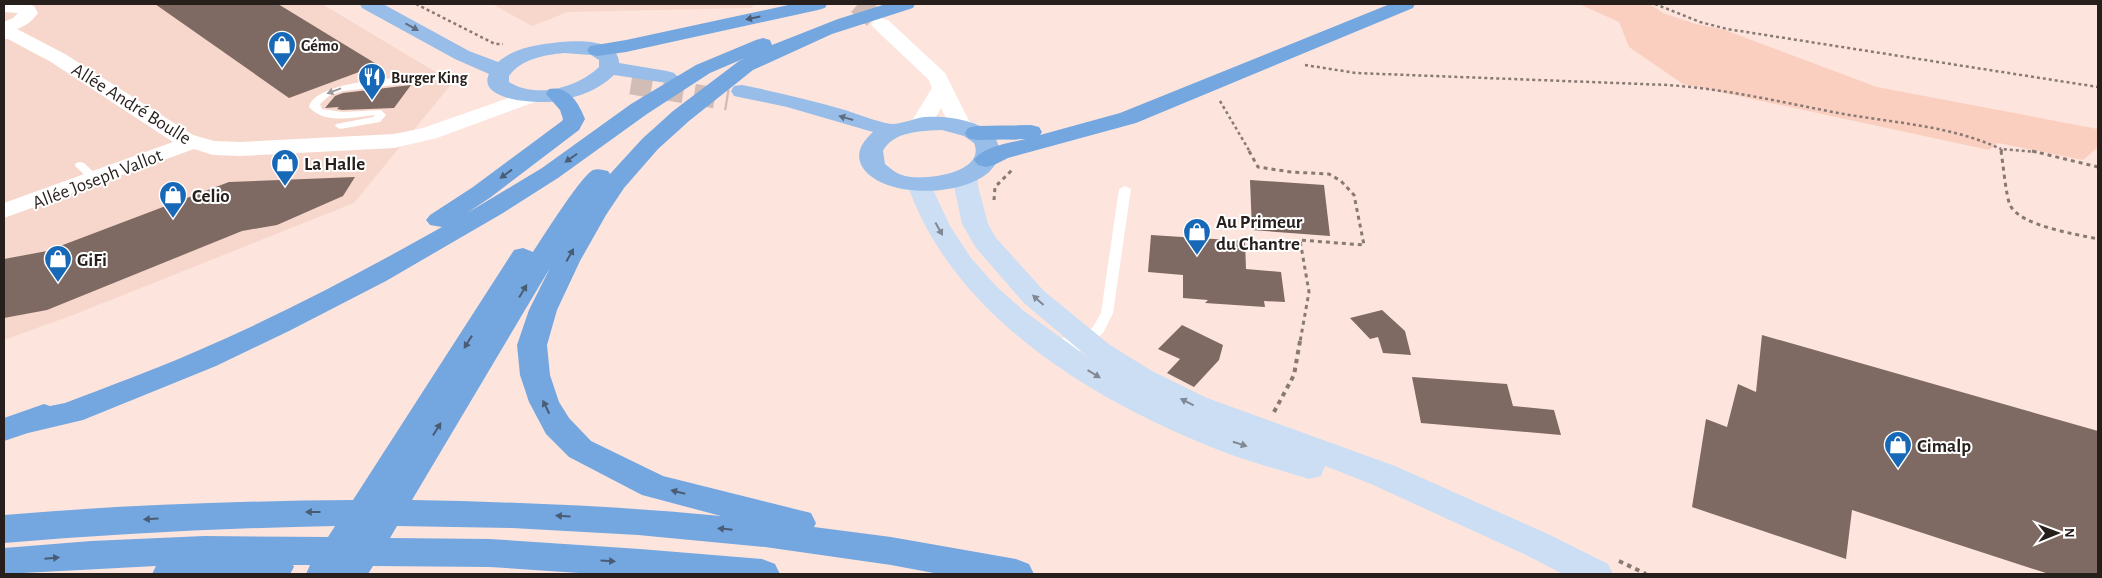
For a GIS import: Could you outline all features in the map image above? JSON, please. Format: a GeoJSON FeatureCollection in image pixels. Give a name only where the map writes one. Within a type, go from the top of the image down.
{"type":"FeatureCollection","features":[{"type":"Feature","properties":{"kind":"highway"},"geometry":{"type":"LineString","coordinates":[[597,50],[626,46],[818,4]]}},
{"type":"Feature","properties":{"kind":"highway"},"geometry":{"type":"LineString","coordinates":[[16,426],[72,412],[132,389],[206,359],[288,321],[376,275],[494,208],[550,173],[661,113],[762,44],[806,24],[861,4]]}},
{"type":"Feature","properties":{"kind":"highway"},"geometry":{"type":"LineString","coordinates":[[324,574],[400,471],[579,202],[606,168],[661,113],[732,63],[788,44],[823,29],[906,4]]}},
{"type":"Feature","properties":{"kind":"highway"},"geometry":{"type":"LineString","coordinates":[[969,130],[1015,134],[1044,131],[1090,121],[1387,4]]}},
{"type":"Feature","properties":{"kind":"highway"},"geometry":{"type":"LineString","coordinates":[[986,160],[1019,147],[1128,118],[1406,4]]}},
{"type":"Feature","properties":{"kind":"highway"},"geometry":{"type":"LineString","coordinates":[[16,426],[210,343],[293,303],[393,250],[482,192],[571,125],[574,119],[570,108],[557,94]]}},
{"type":"Feature","properties":{"kind":"highway"},"geometry":{"type":"LineString","coordinates":[[661,113],[650,144],[615,183],[593,214],[543,310],[532,345],[535,375],[544,402],[557,426],[580,449],[654,486],[946,560]]}},
{"type":"Feature","properties":{"kind":"highway"},"geometry":{"type":"LineString","coordinates":[[349,574],[400,471]]}},
{"type":"Feature","properties":{"kind":"highway"},"geometry":{"type":"LineString","coordinates":[[4,529],[257,513],[408,512],[543,515],[647,522],[762,533],[865,546],[1016,574]]}},
{"type":"Feature","properties":{"kind":"highway"},"geometry":{"type":"LineString","coordinates":[[4,562],[91,555],[204,550],[490,553],[640,563],[762,574]]}},
{"type":"Feature","properties":{"kind":"highway"},"geometry":{"type":"LineString","coordinates":[[170,574],[490,553]]}},
{"type":"Feature","properties":{"kind":"main road"},"geometry":{"type":"LineString","coordinates":[[369,4],[462,55],[502,80],[521,95],[533,96],[571,91],[602,75],[667,77]]}},
{"type":"Feature","properties":{"kind":"main road"},"geometry":{"type":"LineString","coordinates":[[401,4],[484,47],[526,55]]}},
{"type":"Feature","properties":{"kind":"main road"},"geometry":{"type":"LineString","coordinates":[[502,80],[511,62],[526,55],[564,47],[597,50],[608,58],[602,75]]}},
{"type":"Feature","properties":{"kind":"main road"},"geometry":{"type":"LineString","coordinates":[[602,75],[631,84]]}},
{"type":"Feature","properties":{"kind":"main road"},"geometry":{"type":"LineString","coordinates":[[873,153],[735,95],[792,102],[893,131],[921,124],[942,123],[969,130],[985,141],[988,150],[986,160],[966,176],[936,184],[919,184],[895,180],[875,168],[873,153],[893,131]]}},
{"type":"Feature","properties":{"kind":"main road"},"geometry":{"type":"LineString","coordinates":[[966,176],[966,186],[975,224],[985,242],[1034,296],[1100,352],[1141,378],[1196,406],[1383,475],[1536,544],[1606,567]]}},
{"type":"Feature","properties":{"kind":"main road"},"geometry":{"type":"LineString","coordinates":[[919,184],[940,231],[961,263],[1014,316],[1085,368],[1169,416],[1215,436],[1379,492],[1476,518]]}},
{"type":"Feature","properties":{"kind":"street"},"geometry":{"type":"LineString","coordinates":[[4,8],[27,6],[29,13],[8,30]]}},
{"type":"Feature","properties":{"kind":"street"},"geometry":{"type":"LineString","coordinates":[[881,24],[938,77],[969,130]]}},
{"type":"Feature","properties":{"kind":"street","name":"Allée André Boulle"},"geometry":{"type":"LineString","coordinates":[[8,30],[58,58],[191,143],[213,148],[240,149],[394,141],[429,133],[533,96]]}},
{"type":"Feature","properties":{"kind":"street","name":"Allée André Boulle"},"geometry":{"type":"LineString","coordinates":[[464,120],[502,80]]}},
{"type":"Feature","properties":{"kind":"street"},"geometry":{"type":"LineString","coordinates":[[921,124],[943,88]]}},
{"type":"Feature","properties":{"kind":"street","name":"Allée Joseph Vallot"},"geometry":{"type":"LineString","coordinates":[[4,212],[87,172],[191,143]]}},
{"type":"Feature","properties":{"kind":"lane"},"geometry":{"type":"LineString","coordinates":[[340,126],[376,120],[381,115],[377,112],[319,113],[314,107],[315,103],[326,94],[341,88],[434,78]]}},
{"type":"Feature","properties":{"kind":"lane"},"geometry":{"type":"LineString","coordinates":[[1014,316],[1046,331],[1074,349],[1098,330],[1107,313],[1125,189]]}},
{"type":"Feature","properties":{"kind":"path"},"geometry":{"type":"LineString","coordinates":[[1655,4],[1700,22],[1727,29],[2098,87]]}},
{"type":"Feature","properties":{"kind":"path"},"geometry":{"type":"LineString","coordinates":[[1297,64],[1356,73],[1668,85],[1717,89],[1857,116],[1928,126],[1984,141],[2001,149],[2027,150],[2098,167]]}},
{"type":"Feature","properties":{"kind":"path"},"geometry":{"type":"LineString","coordinates":[[1228,97],[1219,101],[1258,167],[1291,172],[1328,174],[1341,181],[1354,195],[1364,245],[1300,240],[1309,292],[1294,375],[1262,430]]}},
{"type":"Feature","properties":{"kind":"path"},"geometry":{"type":"LineString","coordinates":[[994,202],[996,188],[1013,169],[1021,155],[1019,147]]}},
{"type":"Feature","properties":{"kind":"path"},"geometry":{"type":"LineString","coordinates":[[2001,149],[2010,205],[2016,212],[2036,224],[2098,239]]}},
{"type":"Feature","properties":{"kind":"path"},"geometry":{"type":"LineString","coordinates":[[1606,567],[1646,574]]}},
{"type":"Feature","properties":{"kind":"shaded area"},"geometry":{"type":"Polygon","coordinates":[[[4,4],[322,4],[454,83],[354,203],[73,315],[4,340],[4,4]]]}},
{"type":"Feature","properties":{"kind":"shaded area"},"geometry":{"type":"Polygon","coordinates":[[[492,4],[755,4],[751,8],[568,12],[532,26],[492,4]]]}},
{"type":"Feature","properties":{"kind":"shaded area"},"geometry":{"type":"Polygon","coordinates":[[[1579,4],[1650,4],[1663,13],[1696,24],[1725,30],[1877,87],[2098,129],[2098,147],[2083,160],[1998,143],[1989,150],[1683,84],[1629,47],[1619,22],[1579,4]]]}},
{"type":"Feature","properties":{"kind":"building"},"geometry":{"type":"Polygon","coordinates":[[[155,4],[278,4],[378,65],[289,98],[155,4]]]}},
{"type":"Feature","properties":{"kind":"building","name":"Burger King"},"geometry":{"type":"Polygon","coordinates":[[[411,85],[394,108],[342,110],[337,109],[339,107],[325,108],[335,96],[343,93],[411,85]]]}},
{"type":"Feature","properties":{"kind":"building"},"geometry":{"type":"Polygon","coordinates":[[[355,177],[343,196],[277,225],[242,231],[47,310],[4,318],[4,259],[47,251],[229,182],[355,177]]]}},
{"type":"Feature","properties":{"kind":"building"},"geometry":{"type":"Polygon","coordinates":[[[1250,180],[1324,185],[1330,236],[1252,230],[1250,180]]]}},
{"type":"Feature","properties":{"kind":"building"},"geometry":{"type":"Polygon","coordinates":[[[1151,235],[1245,241],[1246,269],[1281,272],[1285,302],[1264,301],[1265,307],[1205,303],[1208,300],[1183,298],[1183,275],[1148,272],[1151,235]]]}},
{"type":"Feature","properties":{"kind":"building"},"geometry":{"type":"Polygon","coordinates":[[[1382,310],[1405,331],[1411,355],[1383,353],[1378,337],[1370,339],[1350,318],[1382,310]]]}},
{"type":"Feature","properties":{"kind":"building"},"geometry":{"type":"Polygon","coordinates":[[[1182,325],[1223,345],[1219,360],[1194,387],[1167,373],[1180,359],[1158,349],[1182,325]]]}},
{"type":"Feature","properties":{"kind":"building","name":"Cimalp"},"geometry":{"type":"Polygon","coordinates":[[[1762,335],[2098,431],[2098,574],[2049,574],[1852,510],[1846,559],[1692,507],[1706,419],[1727,427],[1738,384],[1756,392],[1762,335]]]}},
{"type":"Feature","properties":{"kind":"building"},"geometry":{"type":"Polygon","coordinates":[[[1412,377],[1507,384],[1513,406],[1554,410],[1561,435],[1421,423],[1412,377]]]}},
{"type":"Feature","properties":{"kind":"tunnel"},"geometry":{"type":"LineString","coordinates":[[858,4],[881,24]]}},
{"type":"Feature","properties":{"kind":"tunnel"},"geometry":{"type":"LineString","coordinates":[[631,84],[728,100]]}},
{"type":"Feature","properties":{"kind":"place","name":"Gémo"},"geometry":{"type":"Point","coordinates":[282,69]}},
{"type":"Feature","properties":{"kind":"place","name":"Burger King"},"geometry":{"type":"Point","coordinates":[372,101]}},
{"type":"Feature","properties":{"kind":"place","name":"La Halle"},"geometry":{"type":"Point","coordinates":[285,187]}},
{"type":"Feature","properties":{"kind":"place","name":"Celio"},"geometry":{"type":"Point","coordinates":[173,219]}},
{"type":"Feature","properties":{"kind":"place","name":"Au Primeur du Chantre"},"geometry":{"type":"Point","coordinates":[1197,256]}},
{"type":"Feature","properties":{"kind":"place","name":"GiFi"},"geometry":{"type":"Point","coordinates":[58,283]}},
{"type":"Feature","properties":{"kind":"place","name":"Cimalp"},"geometry":{"type":"Point","coordinates":[1898,469]}}]}
